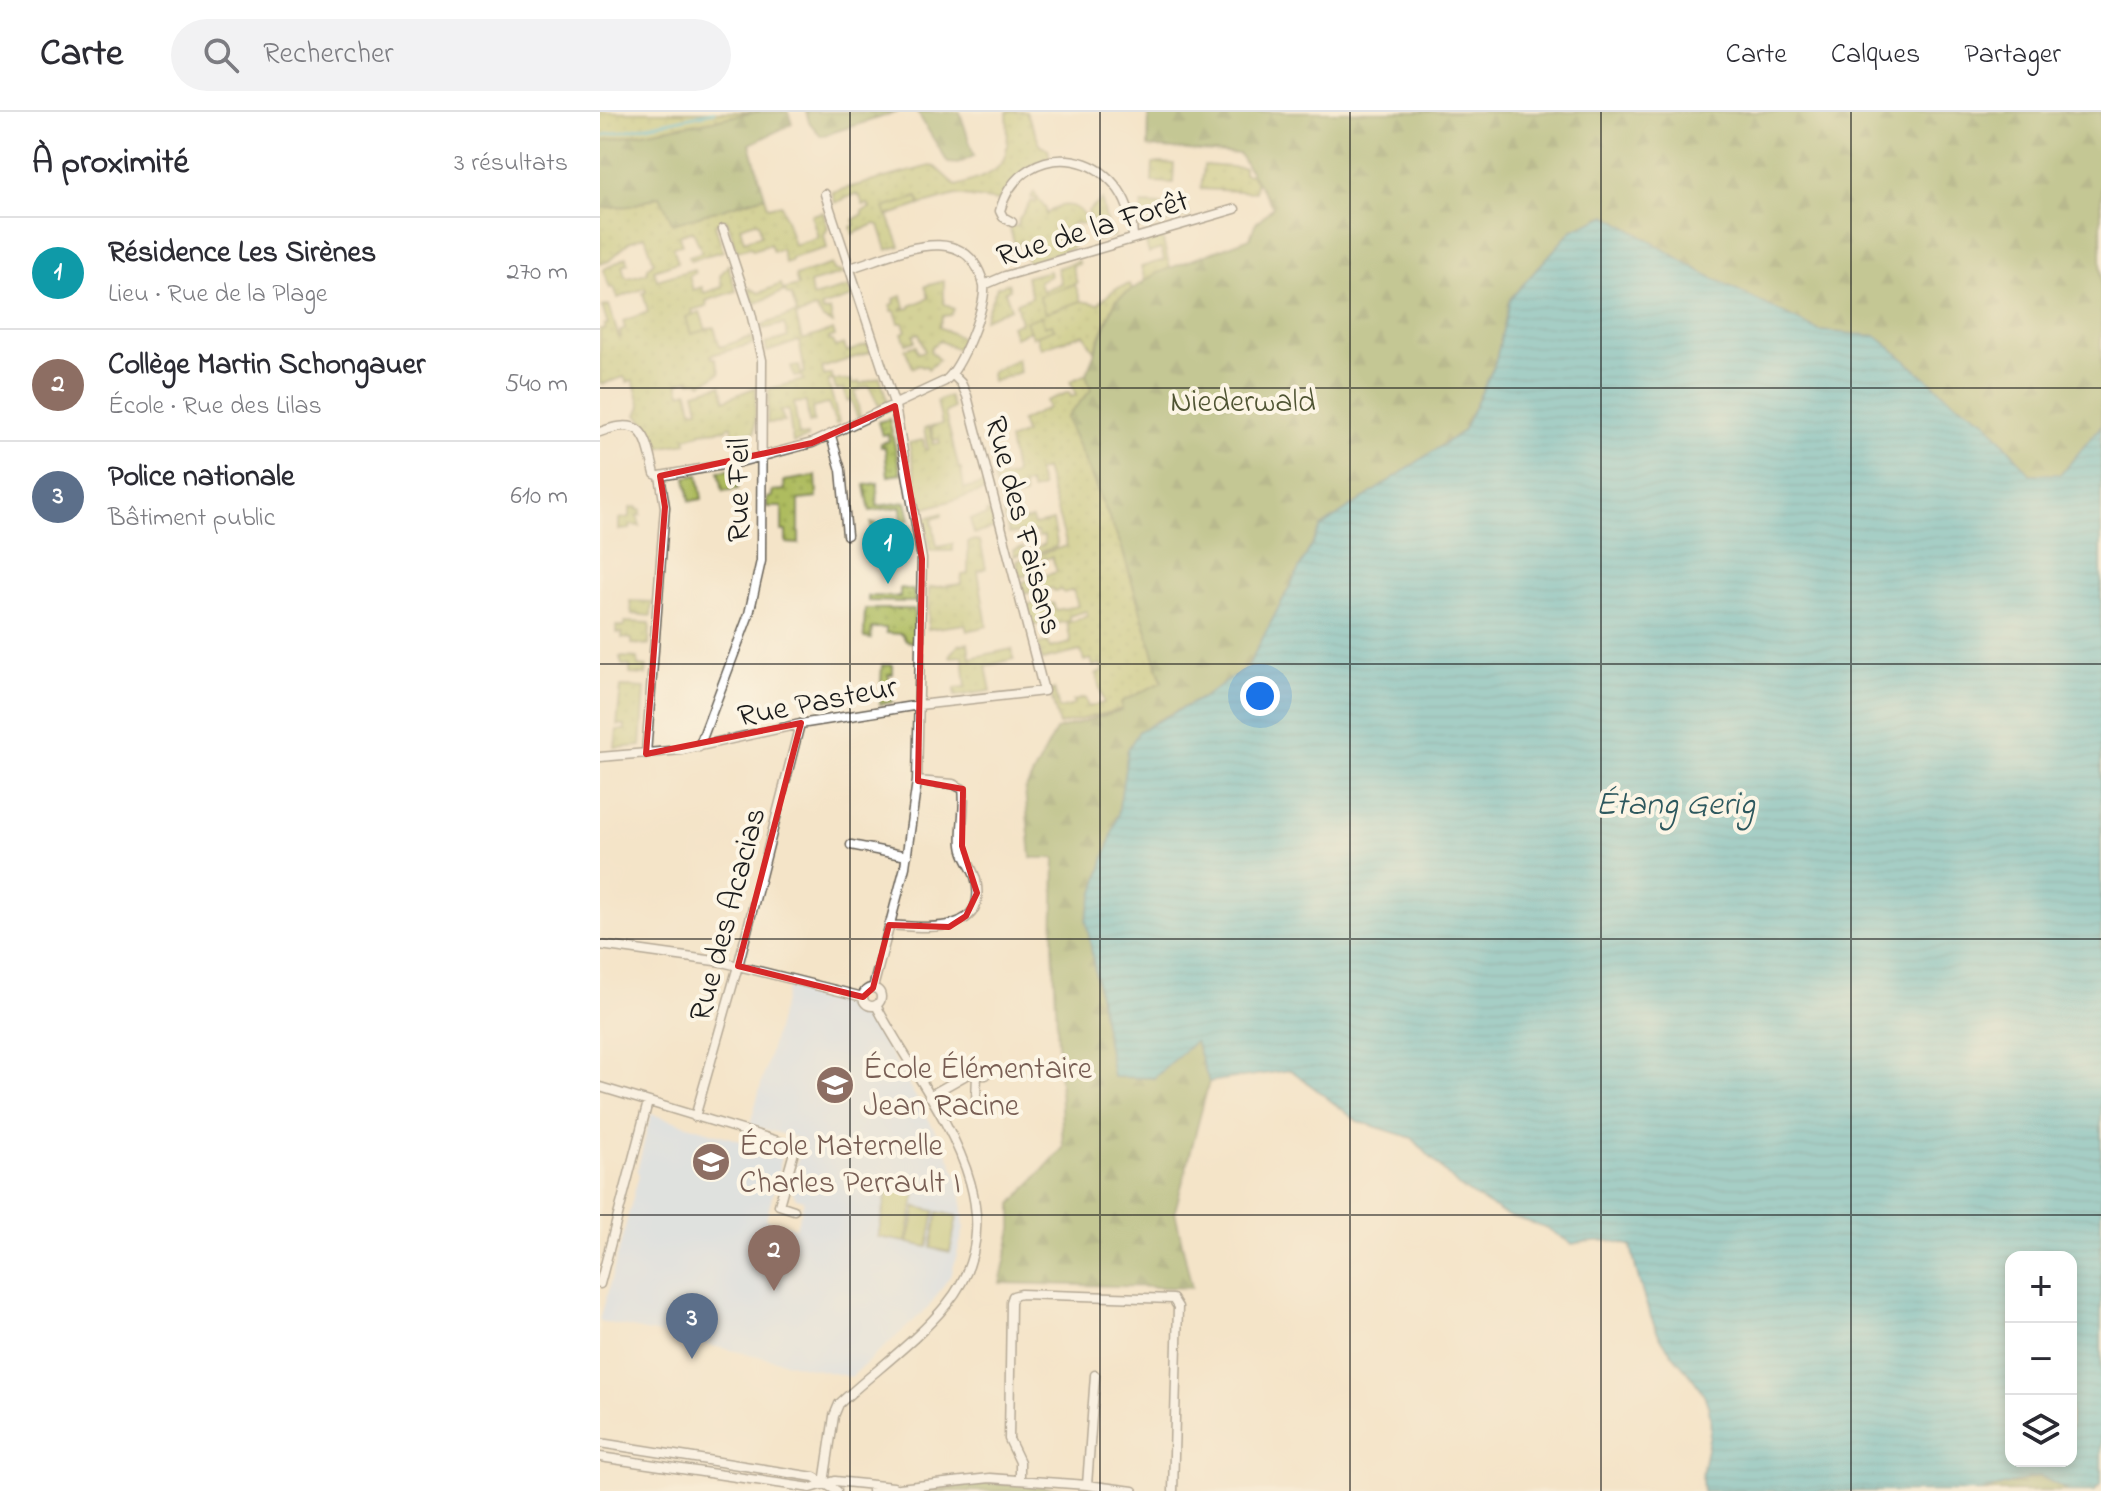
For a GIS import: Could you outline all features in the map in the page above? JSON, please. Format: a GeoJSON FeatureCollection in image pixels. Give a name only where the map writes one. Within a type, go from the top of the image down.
{"type":"FeatureCollection","features":[{"type":"Feature","properties":{"kind":"street"},"geometry":{"type":"LineString","coordinates":[[1012,222],[1000,211],[1021,176],[1045,164],[1077,161],[1102,172],[1121,189],[1129,207],[1133,238]]}},
{"type":"Feature","properties":{"kind":"street"},"geometry":{"type":"LineString","coordinates":[[825,194],[895,406],[921,548],[917,781],[899,896],[873,988]]}},
{"type":"Feature","properties":{"kind":"street","name":"Rue de la Forêt"},"geometry":{"type":"LineString","coordinates":[[952,374],[980,311],[984,285],[1005,276],[1235,209]]}},
{"type":"Feature","properties":{"kind":"street","name":"Rue Feil"},"geometry":{"type":"LineString","coordinates":[[699,747],[749,614],[761,561],[763,370],[751,313],[723,229]]}},
{"type":"Feature","properties":{"kind":"street"},"geometry":{"type":"LineString","coordinates":[[850,268],[927,244],[942,244],[969,257],[977,266],[984,285]]}},
{"type":"Feature","properties":{"kind":"street"},"geometry":{"type":"LineString","coordinates":[[600,432],[632,427],[642,432],[648,442],[655,474],[660,476],[760,457],[831,436],[939,384],[952,374]]}},
{"type":"Feature","properties":{"kind":"street","name":"Rue des Faisans"},"geometry":{"type":"LineString","coordinates":[[952,374],[967,396],[1044,691]]}},
{"type":"Feature","properties":{"kind":"street"},"geometry":{"type":"LineString","coordinates":[[831,436],[841,470],[847,535]]}},
{"type":"Feature","properties":{"kind":"street"},"geometry":{"type":"LineString","coordinates":[[646,754],[665,507],[660,476]]}},
{"type":"Feature","properties":{"kind":"street","name":"Rue Pasteur"},"geometry":{"type":"LineString","coordinates":[[600,757],[699,747],[800,724],[919,705],[1044,691]]}},
{"type":"Feature","properties":{"kind":"street","name":"Rue des Acacias"},"geometry":{"type":"LineString","coordinates":[[695,1117],[738,966],[800,724]]}},
{"type":"Feature","properties":{"kind":"street"},"geometry":{"type":"LineString","coordinates":[[889,925],[949,927],[966,916],[977,893],[974,873],[962,846],[963,789],[953,784],[917,781]]}},
{"type":"Feature","properties":{"kind":"street"},"geometry":{"type":"LineString","coordinates":[[851,845],[907,856]]}},
{"type":"Feature","properties":{"kind":"street"},"geometry":{"type":"LineString","coordinates":[[600,945],[738,966],[863,997],[867,1004],[876,1005]]}},
{"type":"Feature","properties":{"kind":"street"},"geometry":{"type":"LineString","coordinates":[[863,997],[866,991],[873,988]]}},
{"type":"Feature","properties":{"kind":"street"},"geometry":{"type":"LineString","coordinates":[[873,988],[881,995],[876,1005]]}},
{"type":"Feature","properties":{"kind":"street"},"geometry":{"type":"LineString","coordinates":[[824,1483],[834,1416],[839,1404],[946,1305],[970,1261],[976,1229],[973,1188],[960,1150],[876,1005]]}},
{"type":"Feature","properties":{"kind":"street"},"geometry":{"type":"LineString","coordinates":[[929,1096],[968,1074],[981,1075],[976,1101]]}},
{"type":"Feature","properties":{"kind":"street"},"geometry":{"type":"LineString","coordinates":[[600,1087],[791,1145],[794,1152],[779,1205],[794,1210]]}},
{"type":"Feature","properties":{"kind":"street"},"geometry":{"type":"LineString","coordinates":[[600,1284],[648,1102]]}},
{"type":"Feature","properties":{"kind":"street"},"geometry":{"type":"LineString","coordinates":[[1020,1479],[1020,1462],[1010,1444],[1009,1434],[1010,1312],[1013,1296],[1170,1299],[1177,1301],[1173,1491]]}},
{"type":"Feature","properties":{"kind":"street"},"geometry":{"type":"LineString","coordinates":[[1087,1485],[1095,1375]]}},
{"type":"Feature","properties":{"kind":"street"},"geometry":{"type":"LineString","coordinates":[[600,1443],[814,1477],[837,1491]]}},
{"type":"Feature","properties":{"kind":"street"},"geometry":{"type":"LineString","coordinates":[[684,1470],[689,1456]]}},
{"type":"Feature","properties":{"kind":"street"},"geometry":{"type":"LineString","coordinates":[[600,1457],[811,1488],[824,1483],[842,1482],[893,1487]]}},
{"type":"Feature","properties":{"kind":"street"},"geometry":{"type":"LineString","coordinates":[[872,1491],[972,1479],[1020,1479],[1133,1491]]}},
{"type":"Feature","properties":{"kind":"highlighted area"},"geometry":{"type":"Polygon","coordinates":[[[895,406],[922,559],[918,781],[963,789],[962,846],[977,893],[966,916],[949,927],[889,925],[873,988],[863,997],[738,966],[801,723],[646,754],[665,507],[660,476],[812,443],[895,406]]]}},
{"type":"Feature","properties":{"kind":"shaded area"},"geometry":{"type":"Polygon","coordinates":[[[788,986],[849,1003],[876,1023],[882,1039],[946,1149],[961,1184],[964,1228],[952,1273],[928,1308],[851,1377],[600,1321],[639,1175],[637,1171],[651,1114],[744,1142],[745,1139],[784,1149],[766,1220],[796,1227],[804,1200],[796,1198],[790,1187],[803,1140],[750,1125],[788,986]]]}},
{"type":"Feature","properties":{"kind":"green space"},"geometry":{"type":"Polygon","coordinates":[[[600,112],[756,112],[600,141],[600,112]]]}},
{"type":"Feature","properties":{"kind":"green space"},"geometry":{"type":"Polygon","coordinates":[[[756,112],[788,112],[792,124],[750,144],[765,196],[673,224],[660,196],[630,206],[600,208],[600,141],[756,112]]]}},
{"type":"Feature","properties":{"kind":"green space"},"geometry":{"type":"Polygon","coordinates":[[[806,112],[898,112],[821,136],[809,122],[806,112]]]}},
{"type":"Feature","properties":{"kind":"green space"},"geometry":{"type":"Polygon","coordinates":[[[917,112],[960,112],[974,156],[958,164],[948,163],[917,112]]]}},
{"type":"Feature","properties":{"kind":"green space"},"geometry":{"type":"Polygon","coordinates":[[[1007,112],[1026,112],[1041,146],[1048,149],[1050,159],[1020,174],[998,201],[956,195],[920,205],[917,197],[885,208],[900,246],[887,250],[879,225],[853,234],[853,220],[870,208],[868,204],[863,205],[856,194],[835,203],[832,192],[930,166],[956,186],[985,176],[995,170],[1005,155],[1007,112]]]}},
{"type":"Feature","properties":{"kind":"green space","name":"Niederwald"},"geometry":{"type":"Polygon","coordinates":[[[1149,112],[2101,112],[2101,426],[2061,474],[2030,474],[1985,420],[1952,400],[1877,336],[1819,331],[1703,273],[1607,215],[1572,230],[1510,299],[1495,364],[1463,431],[1321,527],[1248,666],[1204,697],[1154,722],[1128,749],[1119,814],[1086,919],[1154,1078],[1195,1041],[1209,1082],[1175,1211],[1192,1288],[1000,1283],[1012,1229],[1012,1204],[1063,1148],[1053,945],[1055,858],[1031,858],[1025,790],[1056,730],[1122,710],[1121,702],[1162,682],[1121,545],[1066,418],[1091,390],[1086,374],[1116,300],[1157,273],[1250,238],[1255,224],[1273,207],[1239,154],[1148,147],[1149,112]]]}},
{"type":"Feature","properties":{"kind":"green space"},"geometry":{"type":"Polygon","coordinates":[[[1153,164],[1174,164],[1173,183],[1152,182],[1153,164]]]}},
{"type":"Feature","properties":{"kind":"green space"},"geometry":{"type":"Polygon","coordinates":[[[1204,165],[1244,168],[1244,174],[1251,175],[1256,182],[1255,192],[1201,189],[1204,165]]]}},
{"type":"Feature","properties":{"kind":"green space"},"geometry":{"type":"Polygon","coordinates":[[[1034,192],[1046,209],[1046,215],[1058,207],[1070,206],[1080,211],[1088,224],[1072,223],[1071,229],[1060,229],[1060,241],[1073,240],[1072,248],[1028,263],[1021,240],[1016,249],[1009,226],[1018,226],[1031,201],[1036,203],[1037,200],[1031,197],[1034,192]]]}},
{"type":"Feature","properties":{"kind":"green space"},"geometry":{"type":"Polygon","coordinates":[[[661,196],[673,223],[765,196],[768,207],[781,204],[794,245],[818,237],[811,215],[823,212],[828,228],[824,235],[827,248],[791,258],[791,261],[785,263],[781,249],[773,252],[770,244],[737,251],[727,220],[715,224],[723,251],[690,260],[689,256],[702,252],[693,231],[679,235],[682,244],[673,247],[678,262],[654,270],[657,280],[694,269],[695,273],[689,276],[693,290],[702,287],[704,293],[722,287],[720,276],[728,265],[736,291],[706,301],[707,306],[692,310],[693,314],[686,317],[691,334],[714,327],[720,347],[751,337],[753,344],[711,355],[720,373],[702,383],[691,382],[690,379],[678,383],[681,393],[688,391],[692,410],[699,409],[695,392],[721,385],[725,400],[756,387],[755,432],[733,434],[732,425],[728,429],[700,432],[686,438],[687,443],[657,448],[649,425],[637,415],[641,406],[633,380],[627,382],[624,377],[600,382],[600,329],[605,329],[604,325],[608,324],[602,307],[609,305],[619,338],[620,331],[625,329],[623,321],[648,312],[643,293],[646,292],[645,288],[618,298],[603,270],[626,257],[628,263],[622,265],[625,276],[647,273],[654,262],[645,236],[629,242],[609,261],[600,264],[600,208],[630,206],[661,196]],[[759,223],[740,227],[744,241],[761,235],[759,223]]]}},
{"type":"Feature","properties":{"kind":"green space"},"geometry":{"type":"Polygon","coordinates":[[[918,197],[920,205],[887,216],[884,208],[918,197]]]}},
{"type":"Feature","properties":{"kind":"green space"},"geometry":{"type":"Polygon","coordinates":[[[1102,200],[1106,220],[1114,236],[1097,241],[1088,211],[1102,200]]]}},
{"type":"Feature","properties":{"kind":"green space"},"geometry":{"type":"Polygon","coordinates":[[[1142,204],[1186,204],[1190,216],[1140,229],[1142,204]]]}},
{"type":"Feature","properties":{"kind":"green space"},"geometry":{"type":"Polygon","coordinates":[[[1162,237],[1170,268],[1145,281],[1141,267],[1164,260],[1161,249],[1149,253],[1145,241],[1162,237]]]}},
{"type":"Feature","properties":{"kind":"green space"},"geometry":{"type":"Polygon","coordinates":[[[1078,261],[1079,264],[1072,266],[1077,283],[1040,296],[1045,313],[1081,301],[1098,304],[1115,289],[1130,284],[1132,289],[1116,300],[1094,351],[1084,334],[1041,348],[1036,335],[1054,329],[1026,321],[1030,331],[1015,337],[1011,326],[1021,322],[1016,303],[1032,297],[1026,277],[1049,271],[1050,276],[1039,281],[1042,291],[1061,283],[1057,268],[1078,261]]]}},
{"type":"Feature","properties":{"kind":"green space"},"geometry":{"type":"Polygon","coordinates":[[[832,264],[834,270],[845,273],[810,283],[812,297],[849,287],[852,297],[821,307],[823,312],[830,310],[833,324],[823,319],[816,309],[796,316],[802,340],[833,330],[835,336],[829,338],[836,347],[843,344],[847,352],[869,344],[871,352],[822,368],[824,376],[831,374],[833,380],[828,381],[839,422],[836,424],[828,404],[812,408],[814,422],[809,423],[806,402],[794,403],[799,436],[807,435],[807,438],[793,443],[788,409],[780,411],[785,422],[767,423],[769,389],[803,380],[802,376],[794,377],[791,367],[799,366],[801,374],[805,373],[799,341],[767,352],[765,344],[788,337],[784,324],[763,329],[762,325],[797,313],[791,295],[785,291],[754,304],[749,288],[759,293],[781,284],[783,290],[798,286],[795,276],[832,264]]]}},
{"type":"Feature","properties":{"kind":"green space"},"geometry":{"type":"Polygon","coordinates":[[[944,281],[944,304],[954,309],[951,315],[943,316],[939,327],[962,338],[957,349],[940,341],[930,351],[939,360],[928,369],[920,365],[913,368],[905,349],[916,345],[918,353],[925,351],[919,333],[914,335],[915,341],[906,344],[902,333],[906,331],[903,323],[899,323],[890,305],[902,295],[905,307],[900,310],[910,308],[929,298],[925,286],[944,281]]]}},
{"type":"Feature","properties":{"kind":"green space"},"geometry":{"type":"Polygon","coordinates":[[[1008,283],[1010,289],[1005,291],[1011,308],[984,319],[997,287],[1008,283]]]}},
{"type":"Feature","properties":{"kind":"green space"},"geometry":{"type":"Polygon","coordinates":[[[1075,284],[1081,301],[1045,313],[1039,296],[1075,284]]]}},
{"type":"Feature","properties":{"kind":"green space"},"geometry":{"type":"Polygon","coordinates":[[[700,312],[706,330],[691,334],[686,317],[700,312]]]}},
{"type":"Feature","properties":{"kind":"green space"},"geometry":{"type":"Polygon","coordinates":[[[1041,316],[1044,326],[1052,324],[1054,329],[1032,337],[1026,321],[1041,316]]]}},
{"type":"Feature","properties":{"kind":"green space"},"geometry":{"type":"Polygon","coordinates":[[[1017,359],[1020,372],[992,382],[991,372],[1017,359]]]}},
{"type":"Feature","properties":{"kind":"green space"},"geometry":{"type":"Polygon","coordinates":[[[1086,374],[1092,390],[1066,418],[1121,545],[1162,683],[1121,702],[1122,709],[1059,725],[1050,691],[1054,689],[1059,709],[1085,698],[1088,707],[1104,703],[1096,674],[1103,671],[1101,664],[1093,666],[1091,659],[1084,661],[1081,651],[1042,660],[1038,644],[1048,642],[1050,648],[1071,643],[1067,623],[1088,616],[1086,611],[1069,616],[1069,621],[1033,626],[1027,605],[1053,603],[1056,610],[1078,606],[1073,590],[1064,593],[1052,588],[1024,594],[1022,582],[1057,572],[1052,557],[1037,561],[1040,572],[1020,577],[1016,561],[1067,546],[1045,469],[1037,472],[1042,488],[1032,491],[1029,484],[1023,485],[1025,496],[1001,502],[994,479],[1013,476],[1015,472],[1009,440],[1025,433],[1021,421],[1048,408],[1046,401],[1069,392],[1071,397],[1076,395],[1070,381],[1086,374]]]}},
{"type":"Feature","properties":{"kind":"green space"},"geometry":{"type":"Polygon","coordinates":[[[880,377],[886,403],[879,406],[869,386],[855,391],[860,416],[857,417],[851,400],[847,401],[843,389],[836,390],[833,380],[851,380],[853,384],[860,384],[880,377]]]}},
{"type":"Feature","properties":{"kind":"green space"},"geometry":{"type":"Polygon","coordinates":[[[949,396],[953,408],[945,413],[964,489],[984,484],[985,491],[922,509],[909,443],[923,440],[925,450],[928,449],[924,429],[929,427],[933,444],[940,443],[939,439],[934,440],[931,427],[942,424],[937,401],[949,396]]]}},
{"type":"Feature","properties":{"kind":"green space"},"geometry":{"type":"Polygon","coordinates":[[[889,419],[901,474],[888,476],[885,447],[881,447],[880,443],[889,441],[888,434],[882,435],[878,422],[889,419]]]}},
{"type":"Feature","properties":{"kind":"green space"},"geometry":{"type":"Polygon","coordinates":[[[735,469],[738,489],[723,491],[719,471],[735,469]]]}},
{"type":"Feature","properties":{"kind":"green space"},"geometry":{"type":"Polygon","coordinates":[[[698,475],[702,499],[690,501],[686,477],[698,475]]]}},
{"type":"Feature","properties":{"kind":"green space"},"geometry":{"type":"Polygon","coordinates":[[[816,476],[817,498],[799,500],[799,544],[786,543],[786,531],[782,531],[782,507],[767,507],[767,498],[772,497],[772,491],[785,490],[784,481],[816,476]]]}},
{"type":"Feature","properties":{"kind":"green space"},"geometry":{"type":"Polygon","coordinates":[[[878,483],[877,506],[906,502],[910,520],[902,521],[901,507],[870,511],[865,485],[878,483]]]}},
{"type":"Feature","properties":{"kind":"green space"},"geometry":{"type":"Polygon","coordinates":[[[637,507],[637,510],[641,509],[641,515],[637,515],[640,526],[631,525],[630,529],[619,530],[619,519],[630,517],[630,508],[637,507]]]}},
{"type":"Feature","properties":{"kind":"green space"},"geometry":{"type":"Polygon","coordinates":[[[1013,510],[1017,522],[1032,519],[1034,525],[1053,521],[1056,547],[1014,556],[1013,550],[1023,547],[1026,552],[1045,544],[1044,536],[1039,537],[1037,532],[1009,534],[1003,513],[1013,510]]]}},
{"type":"Feature","properties":{"kind":"green space"},"geometry":{"type":"Polygon","coordinates":[[[990,511],[995,528],[974,534],[970,519],[986,516],[986,512],[990,511]]]}},
{"type":"Feature","properties":{"kind":"green space"},"geometry":{"type":"Polygon","coordinates":[[[942,513],[942,516],[932,519],[937,547],[953,544],[953,551],[930,551],[925,518],[942,513]]]}},
{"type":"Feature","properties":{"kind":"green space"},"geometry":{"type":"Polygon","coordinates":[[[871,523],[877,523],[879,533],[911,526],[911,531],[877,535],[880,561],[875,562],[871,523]]]}},
{"type":"Feature","properties":{"kind":"green space"},"geometry":{"type":"Polygon","coordinates":[[[980,541],[986,568],[978,571],[987,626],[967,631],[965,624],[928,629],[929,588],[961,584],[962,575],[968,574],[968,542],[980,541]]]}},
{"type":"Feature","properties":{"kind":"green space"},"geometry":{"type":"Polygon","coordinates":[[[900,588],[913,590],[915,602],[868,601],[868,596],[900,597],[900,588]]]}},
{"type":"Feature","properties":{"kind":"green space"},"geometry":{"type":"Polygon","coordinates":[[[630,601],[652,602],[651,616],[632,614],[630,601]]]}},
{"type":"Feature","properties":{"kind":"green space"},"geometry":{"type":"Polygon","coordinates":[[[865,609],[914,609],[914,642],[906,641],[902,634],[886,633],[886,628],[872,628],[871,639],[864,638],[865,609]]]}},
{"type":"Feature","properties":{"kind":"green space"},"geometry":{"type":"Polygon","coordinates":[[[625,622],[650,623],[649,645],[632,644],[632,639],[622,638],[622,633],[616,633],[616,626],[624,626],[625,622]]]}},
{"type":"Feature","properties":{"kind":"green space"},"geometry":{"type":"Polygon","coordinates":[[[968,643],[970,658],[1012,649],[1014,659],[986,666],[991,691],[955,696],[955,688],[966,687],[963,656],[950,657],[950,654],[959,645],[968,643]]]}},
{"type":"Feature","properties":{"kind":"green space"},"geometry":{"type":"Polygon","coordinates":[[[620,657],[638,658],[638,666],[647,667],[646,675],[630,674],[630,666],[622,665],[620,657]]]}},
{"type":"Feature","properties":{"kind":"green space"},"geometry":{"type":"Polygon","coordinates":[[[882,665],[893,665],[893,674],[888,674],[893,691],[892,702],[880,704],[882,665]]]}},
{"type":"Feature","properties":{"kind":"green space"},"geometry":{"type":"Polygon","coordinates":[[[621,687],[645,688],[641,746],[615,748],[617,730],[625,730],[625,725],[617,725],[621,687]]]}},
{"type":"Feature","properties":{"kind":"green space"},"geometry":{"type":"Polygon","coordinates":[[[889,1181],[917,1187],[906,1242],[878,1237],[889,1181]]]}},
{"type":"Feature","properties":{"kind":"green space"},"geometry":{"type":"Polygon","coordinates":[[[916,1207],[935,1211],[928,1247],[908,1243],[916,1207]]]}},
{"type":"Feature","properties":{"kind":"green space"},"geometry":{"type":"Polygon","coordinates":[[[938,1212],[957,1216],[950,1252],[931,1248],[938,1212]]]}},
{"type":"Feature","properties":{"kind":"green space"},"geometry":{"type":"Polygon","coordinates":[[[2040,1476],[2069,1491],[1981,1491],[2040,1476]]]}},
{"type":"Feature","properties":{"kind":"green space"},"geometry":{"type":"Polygon","coordinates":[[[989,1483],[1091,1491],[925,1491],[989,1483]]]}},
{"type":"Feature","properties":{"kind":"water","name":"Étang Gerig"},"geometry":{"type":"Polygon","coordinates":[[[1607,215],[1703,273],[1819,331],[1877,336],[1952,400],[1985,420],[2030,474],[2061,474],[2101,426],[2101,1484],[2094,1491],[2069,1491],[2040,1476],[1981,1491],[1703,1491],[1710,1427],[1708,1406],[1700,1388],[1657,1331],[1643,1295],[1631,1246],[1602,1241],[1572,1244],[1545,1227],[1506,1215],[1458,1186],[1412,1138],[1357,1121],[1291,1070],[1209,1082],[1195,1041],[1154,1078],[1113,1077],[1086,919],[1118,814],[1128,749],[1139,731],[1204,697],[1248,666],[1321,527],[1463,431],[1495,364],[1510,299],[1572,230],[1607,215]]]}},
{"type":"Feature","properties":{"kind":"waterway"},"geometry":{"type":"LineString","coordinates":[[600,136],[714,112]]}},
{"type":"Feature","properties":{"kind":"place","name":"Résidence Les Sirènes"},"geometry":{"type":"Point","coordinates":[888,584]}},
{"type":"Feature","properties":{"kind":"place","name":"École Élémentaire Jean Racine"},"geometry":{"type":"Point","coordinates":[835,1085]}},
{"type":"Feature","properties":{"kind":"place","name":"École Maternelle Charles Perrault I"},"geometry":{"type":"Point","coordinates":[711,1162]}},
{"type":"Feature","properties":{"kind":"place","name":"Collège Martin Schongauer"},"geometry":{"type":"Point","coordinates":[774,1291]}},
{"type":"Feature","properties":{"kind":"place","name":"Police nationale"},"geometry":{"type":"Point","coordinates":[692,1359]}}]}
